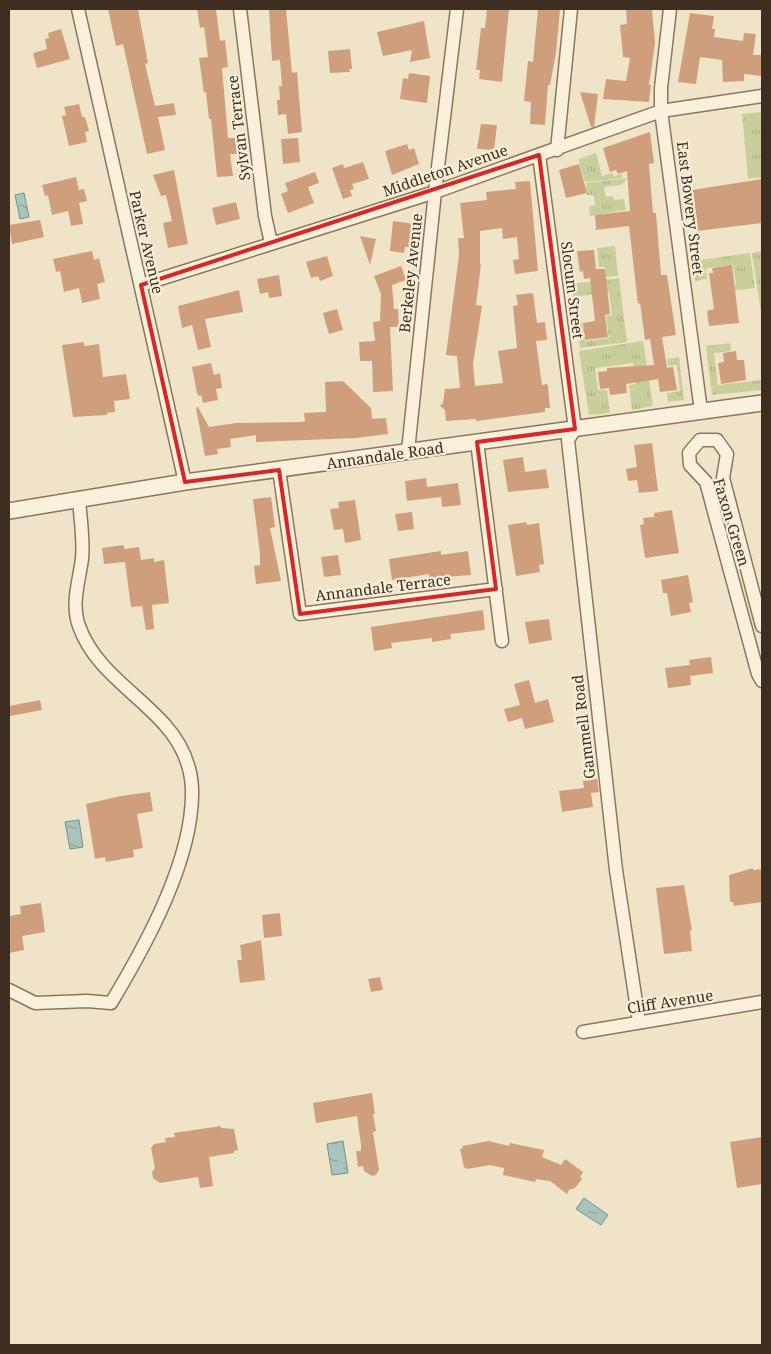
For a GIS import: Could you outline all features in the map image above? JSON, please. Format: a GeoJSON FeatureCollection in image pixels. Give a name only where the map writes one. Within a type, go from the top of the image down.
{"type":"FeatureCollection","features":[{"type":"Feature","properties":{"kind":"street","name":"Parker Avenue"},"geometry":{"type":"LineString","coordinates":[[78,9],[185,482]]}},
{"type":"Feature","properties":{"kind":"street","name":"Sylvan Terrace"},"geometry":{"type":"LineString","coordinates":[[240,9],[265,216],[271,243]]}},
{"type":"Feature","properties":{"kind":"street","name":"Berkeley Avenue"},"geometry":{"type":"LineString","coordinates":[[408,451],[435,192],[457,9]]}},
{"type":"Feature","properties":{"kind":"street"},"geometry":{"type":"LineString","coordinates":[[557,150],[571,9]]}},
{"type":"Feature","properties":{"kind":"street","name":"East Bowery Street"},"geometry":{"type":"LineString","coordinates":[[670,9],[661,88],[661,111],[701,412]]}},
{"type":"Feature","properties":{"kind":"street","name":"Middleton Avenue"},"geometry":{"type":"LineString","coordinates":[[141,285],[435,192],[557,150],[661,111],[762,96]]}},
{"type":"Feature","properties":{"kind":"street","name":"Slocum Street"},"geometry":{"type":"LineString","coordinates":[[539,155],[575,429]]}},
{"type":"Feature","properties":{"kind":"street","name":"Annandale Road"},"geometry":{"type":"LineString","coordinates":[[9,511],[185,482],[762,404]]}},
{"type":"Feature","properties":{"kind":"street","name":"Gammell Road"},"geometry":{"type":"LineString","coordinates":[[575,429],[568,440],[577,527],[616,870],[639,1022]]}},
{"type":"Feature","properties":{"kind":"street","name":"Faxon Green"},"geometry":{"type":"LineString","coordinates":[[762,626],[723,478],[727,454],[725,448],[717,440],[700,440],[691,448],[690,465],[706,482],[758,674],[762,681]]}},
{"type":"Feature","properties":{"kind":"street"},"geometry":{"type":"LineString","coordinates":[[477,442],[502,641]]}},
{"type":"Feature","properties":{"kind":"street","name":"Annandale Terrace"},"geometry":{"type":"LineString","coordinates":[[279,470],[300,614],[496,589]]}},
{"type":"Feature","properties":{"kind":"street"},"geometry":{"type":"LineString","coordinates":[[9,990],[35,1003],[87,1001],[111,1003],[153,928],[182,852],[191,813],[192,788],[189,770],[178,741],[163,723],[97,658],[88,646],[78,623],[76,596],[82,542],[79,498]]}},
{"type":"Feature","properties":{"kind":"street","name":"Cliff Avenue"},"geometry":{"type":"LineString","coordinates":[[583,1032],[762,1002]]}},
{"type":"Feature","properties":{"kind":"highlighted area"},"geometry":{"type":"Polygon","coordinates":[[[539,155],[575,429],[477,442],[496,589],[300,614],[279,470],[185,482],[141,285],[539,155]]]}},
{"type":"Feature","properties":{"kind":"green space"},"geometry":{"type":"Polygon","coordinates":[[[762,112],[762,177],[748,179],[742,114],[762,112]]]}},
{"type":"Feature","properties":{"kind":"green space"},"geometry":{"type":"Polygon","coordinates":[[[596,153],[602,176],[612,173],[614,176],[622,174],[622,178],[585,182],[578,159],[596,153]]]}},
{"type":"Feature","properties":{"kind":"green space"},"geometry":{"type":"Polygon","coordinates":[[[628,178],[621,185],[604,187],[606,197],[613,196],[614,200],[624,199],[626,210],[590,216],[589,206],[595,205],[594,195],[587,195],[586,183],[628,178]]]}},
{"type":"Feature","properties":{"kind":"green space"},"geometry":{"type":"Polygon","coordinates":[[[615,246],[618,276],[606,277],[605,267],[599,267],[597,248],[615,246]]]}},
{"type":"Feature","properties":{"kind":"green space"},"geometry":{"type":"Polygon","coordinates":[[[762,251],[762,319],[752,253],[762,251]]]}},
{"type":"Feature","properties":{"kind":"green space"},"geometry":{"type":"Polygon","coordinates":[[[750,253],[755,288],[713,293],[712,289],[736,285],[733,265],[706,268],[707,279],[695,281],[693,261],[750,253]]]}},
{"type":"Feature","properties":{"kind":"green space"},"geometry":{"type":"Polygon","coordinates":[[[619,278],[627,342],[580,348],[577,321],[582,321],[585,341],[609,338],[606,316],[612,315],[609,292],[573,297],[572,284],[619,278]]]}},
{"type":"Feature","properties":{"kind":"green space"},"geometry":{"type":"Polygon","coordinates":[[[643,341],[653,406],[632,410],[629,385],[636,384],[633,363],[595,368],[598,390],[607,390],[610,413],[589,415],[579,351],[643,341]]]}},
{"type":"Feature","properties":{"kind":"green space"},"geometry":{"type":"Polygon","coordinates":[[[730,343],[731,351],[714,353],[718,385],[762,380],[762,390],[712,395],[706,346],[730,343]]]}},
{"type":"Feature","properties":{"kind":"green space"},"geometry":{"type":"Polygon","coordinates":[[[679,357],[684,400],[668,402],[667,393],[680,391],[677,365],[668,366],[667,359],[679,357]]]}},
{"type":"Feature","properties":{"kind":"water"},"geometry":{"type":"Polygon","coordinates":[[[24,193],[29,217],[20,219],[15,195],[24,193]]]}},
{"type":"Feature","properties":{"kind":"water"},"geometry":{"type":"Polygon","coordinates":[[[79,820],[83,847],[70,849],[65,822],[79,820]]]}},
{"type":"Feature","properties":{"kind":"water"},"geometry":{"type":"Polygon","coordinates":[[[343,1141],[348,1173],[332,1175],[327,1144],[343,1141]]]}},
{"type":"Feature","properties":{"kind":"water"},"geometry":{"type":"Polygon","coordinates":[[[584,1198],[608,1215],[601,1225],[576,1209],[584,1198]]]}},
{"type":"Feature","properties":{"kind":"building"},"geometry":{"type":"Polygon","coordinates":[[[108,9],[138,9],[148,63],[145,64],[155,106],[174,103],[176,115],[158,117],[165,150],[147,154],[123,44],[116,46],[108,9]]]}},
{"type":"Feature","properties":{"kind":"building"},"geometry":{"type":"Polygon","coordinates":[[[197,9],[216,9],[220,41],[225,40],[228,67],[222,68],[228,138],[235,138],[237,154],[230,154],[233,176],[217,177],[211,119],[209,119],[199,58],[208,57],[204,27],[200,28],[197,9]]]}},
{"type":"Feature","properties":{"kind":"building"},"geometry":{"type":"Polygon","coordinates":[[[269,9],[286,9],[292,73],[297,72],[302,132],[288,134],[286,114],[278,115],[277,100],[280,100],[279,86],[282,86],[280,60],[272,61],[269,9]]]}},
{"type":"Feature","properties":{"kind":"building"},"geometry":{"type":"Polygon","coordinates":[[[487,9],[509,9],[502,82],[479,79],[480,70],[476,70],[481,28],[485,28],[487,9]]]}},
{"type":"Feature","properties":{"kind":"building"},"geometry":{"type":"Polygon","coordinates":[[[538,9],[560,9],[556,53],[550,85],[548,85],[545,125],[530,124],[531,102],[524,101],[528,61],[533,62],[538,9]]]}},
{"type":"Feature","properties":{"kind":"building"},"geometry":{"type":"Polygon","coordinates":[[[626,9],[652,9],[655,43],[649,85],[651,85],[649,102],[603,99],[606,79],[626,81],[630,58],[623,57],[620,25],[627,24],[626,9]]]}},
{"type":"Feature","properties":{"kind":"building"},"geometry":{"type":"Polygon","coordinates":[[[690,13],[714,16],[712,29],[715,29],[714,37],[743,41],[744,33],[756,34],[753,55],[762,55],[762,76],[744,74],[744,81],[723,82],[722,60],[700,57],[696,84],[678,82],[690,13]]]}},
{"type":"Feature","properties":{"kind":"building"},"geometry":{"type":"Polygon","coordinates":[[[424,21],[430,58],[410,62],[412,50],[383,56],[377,32],[424,21]]]}},
{"type":"Feature","properties":{"kind":"building"},"geometry":{"type":"Polygon","coordinates":[[[61,29],[70,59],[37,68],[33,53],[47,49],[45,39],[49,38],[48,33],[61,29]]]}},
{"type":"Feature","properties":{"kind":"building"},"geometry":{"type":"Polygon","coordinates":[[[350,49],[352,69],[349,69],[350,72],[330,73],[328,51],[350,49]]]}},
{"type":"Feature","properties":{"kind":"building"},"geometry":{"type":"Polygon","coordinates":[[[409,73],[430,76],[427,103],[400,99],[403,78],[408,79],[409,73]]]}},
{"type":"Feature","properties":{"kind":"building"},"geometry":{"type":"Polygon","coordinates":[[[580,92],[598,94],[594,127],[591,127],[580,92]]]}},
{"type":"Feature","properties":{"kind":"building"},"geometry":{"type":"Polygon","coordinates":[[[79,104],[82,117],[85,117],[89,131],[85,132],[87,142],[69,146],[62,116],[66,115],[64,107],[79,104]]]}},
{"type":"Feature","properties":{"kind":"building"},"geometry":{"type":"Polygon","coordinates":[[[481,124],[497,125],[494,150],[477,149],[481,124]]]}},
{"type":"Feature","properties":{"kind":"building"},"geometry":{"type":"Polygon","coordinates":[[[650,132],[654,163],[649,164],[653,213],[656,213],[661,275],[667,275],[676,335],[662,337],[667,368],[673,367],[677,390],[660,392],[658,379],[626,384],[627,393],[610,395],[609,388],[600,389],[598,372],[607,371],[607,368],[654,365],[650,339],[645,340],[640,303],[638,304],[629,226],[596,230],[595,215],[630,211],[627,171],[618,174],[616,170],[610,172],[603,148],[650,132]]]}},
{"type":"Feature","properties":{"kind":"building"},"geometry":{"type":"Polygon","coordinates":[[[298,138],[300,162],[283,164],[281,139],[298,138]]]}},
{"type":"Feature","properties":{"kind":"building"},"geometry":{"type":"Polygon","coordinates":[[[407,144],[409,150],[414,148],[419,164],[392,175],[385,151],[407,144]]]}},
{"type":"Feature","properties":{"kind":"building"},"geometry":{"type":"Polygon","coordinates":[[[363,162],[369,179],[352,184],[354,189],[350,190],[352,196],[343,199],[332,168],[343,164],[344,168],[363,162]]]}},
{"type":"Feature","properties":{"kind":"building"},"geometry":{"type":"Polygon","coordinates":[[[579,164],[587,193],[566,198],[559,170],[579,164]]]}},
{"type":"Feature","properties":{"kind":"building"},"geometry":{"type":"Polygon","coordinates":[[[174,170],[188,244],[168,248],[163,223],[172,221],[166,195],[161,196],[153,175],[174,170]]]}},
{"type":"Feature","properties":{"kind":"building"},"geometry":{"type":"Polygon","coordinates":[[[315,172],[319,183],[308,187],[314,203],[288,213],[281,194],[288,191],[285,183],[315,172]]]}},
{"type":"Feature","properties":{"kind":"building"},"geometry":{"type":"Polygon","coordinates":[[[76,177],[79,190],[84,189],[87,201],[79,203],[83,224],[71,226],[68,211],[52,215],[48,195],[45,196],[42,185],[76,177]]]}},
{"type":"Feature","properties":{"kind":"building"},"geometry":{"type":"Polygon","coordinates":[[[762,179],[762,223],[697,231],[692,190],[762,179]]]}},
{"type":"Feature","properties":{"kind":"building"},"geometry":{"type":"Polygon","coordinates":[[[530,181],[538,271],[515,274],[513,260],[519,259],[517,237],[503,239],[502,228],[480,231],[481,264],[476,305],[482,306],[473,364],[475,386],[503,383],[498,351],[517,348],[513,306],[518,305],[516,295],[533,293],[537,323],[545,322],[547,340],[536,341],[542,385],[547,384],[548,386],[550,408],[545,408],[545,412],[476,421],[476,419],[446,421],[445,410],[440,406],[443,403],[445,389],[460,388],[457,356],[446,355],[459,255],[458,238],[464,238],[460,203],[487,200],[486,192],[516,189],[515,182],[530,181]]]}},
{"type":"Feature","properties":{"kind":"building"},"geometry":{"type":"Polygon","coordinates":[[[236,202],[240,219],[216,225],[212,208],[236,202]]]}},
{"type":"Feature","properties":{"kind":"building"},"geometry":{"type":"Polygon","coordinates":[[[40,220],[44,237],[12,244],[9,225],[40,220]]]}},
{"type":"Feature","properties":{"kind":"building"},"geometry":{"type":"Polygon","coordinates":[[[393,221],[415,224],[412,247],[405,247],[404,253],[390,251],[393,221]]]}},
{"type":"Feature","properties":{"kind":"building"},"geometry":{"type":"Polygon","coordinates":[[[360,236],[376,239],[370,265],[360,236]]]}},
{"type":"Feature","properties":{"kind":"building"},"geometry":{"type":"Polygon","coordinates":[[[594,250],[596,269],[605,269],[610,314],[605,315],[608,337],[585,340],[583,323],[595,321],[590,278],[584,279],[583,271],[580,272],[577,251],[594,250]]]}},
{"type":"Feature","properties":{"kind":"building"},"geometry":{"type":"Polygon","coordinates":[[[92,251],[94,260],[99,258],[105,282],[97,284],[100,299],[82,303],[79,288],[64,292],[60,271],[56,272],[53,259],[92,251]]]}},
{"type":"Feature","properties":{"kind":"building"},"geometry":{"type":"Polygon","coordinates":[[[327,256],[333,276],[320,281],[318,276],[311,278],[306,262],[327,256]]]}},
{"type":"Feature","properties":{"kind":"building"},"geometry":{"type":"Polygon","coordinates":[[[732,265],[739,323],[709,326],[707,311],[714,309],[709,273],[713,273],[712,268],[732,265]]]}},
{"type":"Feature","properties":{"kind":"building"},"geometry":{"type":"Polygon","coordinates":[[[401,266],[406,280],[392,285],[394,309],[398,309],[399,327],[390,327],[393,391],[373,392],[372,361],[360,361],[359,342],[375,341],[373,322],[380,321],[381,294],[374,276],[401,266]]]}},
{"type":"Feature","properties":{"kind":"building"},"geometry":{"type":"Polygon","coordinates":[[[279,275],[282,296],[269,298],[268,292],[260,294],[257,279],[279,275]]]}},
{"type":"Feature","properties":{"kind":"building"},"geometry":{"type":"Polygon","coordinates":[[[239,290],[243,312],[205,319],[211,347],[198,350],[192,325],[182,328],[178,306],[239,290]]]}},
{"type":"Feature","properties":{"kind":"building"},"geometry":{"type":"Polygon","coordinates":[[[337,309],[343,330],[329,334],[323,313],[337,309]]]}},
{"type":"Feature","properties":{"kind":"building"},"geometry":{"type":"Polygon","coordinates":[[[84,342],[84,346],[99,344],[103,377],[126,374],[130,399],[114,401],[115,412],[107,413],[107,415],[73,417],[62,345],[84,342]]]}},
{"type":"Feature","properties":{"kind":"building"},"geometry":{"type":"Polygon","coordinates":[[[736,351],[737,360],[744,360],[746,380],[721,384],[718,363],[724,362],[723,353],[736,351]]]}},
{"type":"Feature","properties":{"kind":"building"},"geometry":{"type":"Polygon","coordinates":[[[211,363],[214,375],[220,373],[222,388],[216,389],[218,400],[203,403],[201,395],[199,396],[197,393],[192,367],[211,363]]]}},
{"type":"Feature","properties":{"kind":"building"},"geometry":{"type":"Polygon","coordinates":[[[343,381],[371,408],[372,419],[386,418],[388,434],[356,438],[256,442],[256,435],[230,439],[231,447],[217,449],[218,454],[205,456],[196,408],[198,407],[209,427],[236,423],[302,422],[305,421],[304,413],[326,412],[325,382],[343,381]]]}},
{"type":"Feature","properties":{"kind":"building"},"geometry":{"type":"Polygon","coordinates":[[[652,443],[658,491],[639,493],[637,480],[628,481],[626,469],[637,467],[634,445],[652,443]]]}},
{"type":"Feature","properties":{"kind":"building"},"geometry":{"type":"Polygon","coordinates":[[[523,457],[525,472],[546,469],[549,488],[508,492],[503,460],[523,457]]]}},
{"type":"Feature","properties":{"kind":"building"},"geometry":{"type":"Polygon","coordinates":[[[426,478],[427,487],[458,483],[461,505],[442,507],[441,497],[407,501],[405,481],[426,478]]]}},
{"type":"Feature","properties":{"kind":"building"},"geometry":{"type":"Polygon","coordinates":[[[271,497],[275,527],[270,528],[281,581],[256,584],[254,566],[260,565],[260,554],[253,499],[271,497]]]}},
{"type":"Feature","properties":{"kind":"building"},"geometry":{"type":"Polygon","coordinates":[[[355,500],[361,540],[345,543],[343,529],[334,530],[330,509],[339,508],[338,502],[355,500]]]}},
{"type":"Feature","properties":{"kind":"building"},"geometry":{"type":"Polygon","coordinates":[[[672,510],[679,553],[645,558],[640,525],[644,524],[643,518],[654,517],[654,513],[672,510]]]}},
{"type":"Feature","properties":{"kind":"building"},"geometry":{"type":"Polygon","coordinates":[[[412,512],[414,529],[398,531],[395,514],[412,512]]]}},
{"type":"Feature","properties":{"kind":"building"},"geometry":{"type":"Polygon","coordinates":[[[526,522],[527,525],[539,523],[544,564],[539,565],[540,572],[516,576],[508,525],[526,522]]]}},
{"type":"Feature","properties":{"kind":"building"},"geometry":{"type":"Polygon","coordinates":[[[124,545],[124,549],[139,547],[141,560],[154,558],[154,562],[164,560],[169,603],[152,605],[154,629],[146,630],[142,606],[131,607],[125,562],[104,564],[102,548],[124,545]]]}},
{"type":"Feature","properties":{"kind":"building"},"geometry":{"type":"Polygon","coordinates":[[[441,551],[441,555],[468,551],[471,575],[429,578],[429,574],[392,580],[389,559],[441,551]]]}},
{"type":"Feature","properties":{"kind":"building"},"geometry":{"type":"Polygon","coordinates":[[[338,555],[341,575],[324,577],[321,557],[338,555]]]}},
{"type":"Feature","properties":{"kind":"building"},"geometry":{"type":"Polygon","coordinates":[[[688,575],[693,602],[689,603],[691,612],[671,616],[667,593],[663,593],[661,580],[688,575]]]}},
{"type":"Feature","properties":{"kind":"building"},"geometry":{"type":"Polygon","coordinates":[[[483,610],[485,630],[450,634],[451,639],[432,642],[432,638],[391,643],[392,648],[374,651],[371,627],[483,610]]]}},
{"type":"Feature","properties":{"kind":"building"},"geometry":{"type":"Polygon","coordinates":[[[549,619],[552,640],[529,644],[525,622],[549,619]]]}},
{"type":"Feature","properties":{"kind":"building"},"geometry":{"type":"Polygon","coordinates":[[[711,657],[713,673],[690,676],[691,685],[668,688],[665,668],[690,665],[689,660],[711,657]]]}},
{"type":"Feature","properties":{"kind":"building"},"geometry":{"type":"Polygon","coordinates":[[[529,680],[535,703],[548,699],[554,722],[525,729],[522,718],[508,722],[504,709],[520,705],[514,684],[529,680]]]}},
{"type":"Feature","properties":{"kind":"building"},"geometry":{"type":"Polygon","coordinates":[[[40,700],[42,710],[10,716],[9,706],[40,700]]]}},
{"type":"Feature","properties":{"kind":"building"},"geometry":{"type":"Polygon","coordinates":[[[597,779],[599,792],[591,793],[593,807],[562,812],[559,791],[584,788],[583,781],[597,779]]]}},
{"type":"Feature","properties":{"kind":"building"},"geometry":{"type":"Polygon","coordinates":[[[150,792],[153,811],[137,814],[143,848],[133,850],[134,857],[106,862],[105,857],[95,859],[86,804],[150,792]]]}},
{"type":"Feature","properties":{"kind":"building"},"geometry":{"type":"Polygon","coordinates":[[[753,868],[753,870],[762,869],[762,902],[734,906],[733,902],[730,902],[729,875],[753,868]]]}},
{"type":"Feature","properties":{"kind":"building"},"geometry":{"type":"Polygon","coordinates":[[[684,885],[692,930],[690,931],[692,951],[664,954],[656,888],[684,885]]]}},
{"type":"Feature","properties":{"kind":"building"},"geometry":{"type":"Polygon","coordinates":[[[41,903],[45,932],[22,936],[24,950],[9,953],[9,916],[21,914],[20,906],[41,903]]]}},
{"type":"Feature","properties":{"kind":"building"},"geometry":{"type":"Polygon","coordinates":[[[280,913],[282,936],[264,938],[262,915],[280,913]]]}},
{"type":"Feature","properties":{"kind":"building"},"geometry":{"type":"Polygon","coordinates":[[[261,940],[265,980],[240,983],[237,960],[242,960],[240,945],[261,940]]]}},
{"type":"Feature","properties":{"kind":"building"},"geometry":{"type":"Polygon","coordinates":[[[380,977],[383,990],[371,992],[368,979],[380,977]]]}},
{"type":"Feature","properties":{"kind":"building"},"geometry":{"type":"Polygon","coordinates":[[[372,1093],[376,1131],[373,1132],[379,1170],[376,1175],[372,1176],[364,1171],[363,1166],[358,1167],[356,1151],[361,1151],[361,1145],[357,1116],[316,1123],[313,1103],[372,1093]]]}},
{"type":"Feature","properties":{"kind":"building"},"geometry":{"type":"Polygon","coordinates":[[[221,1126],[221,1128],[234,1129],[238,1150],[234,1151],[234,1153],[209,1157],[213,1186],[200,1188],[198,1177],[160,1183],[153,1178],[152,1172],[155,1168],[151,1148],[154,1144],[166,1142],[165,1138],[175,1137],[174,1133],[221,1126]]]}},
{"type":"Feature","properties":{"kind":"building"},"geometry":{"type":"Polygon","coordinates":[[[762,1137],[762,1184],[737,1188],[730,1142],[762,1137]]]}},
{"type":"Feature","properties":{"kind":"building"},"geometry":{"type":"Polygon","coordinates":[[[489,1141],[509,1146],[510,1143],[544,1150],[542,1157],[561,1165],[565,1159],[583,1172],[580,1177],[582,1179],[567,1194],[550,1181],[536,1179],[535,1182],[503,1175],[504,1168],[490,1165],[467,1169],[464,1167],[460,1149],[463,1148],[462,1146],[489,1141]]]}}]}
